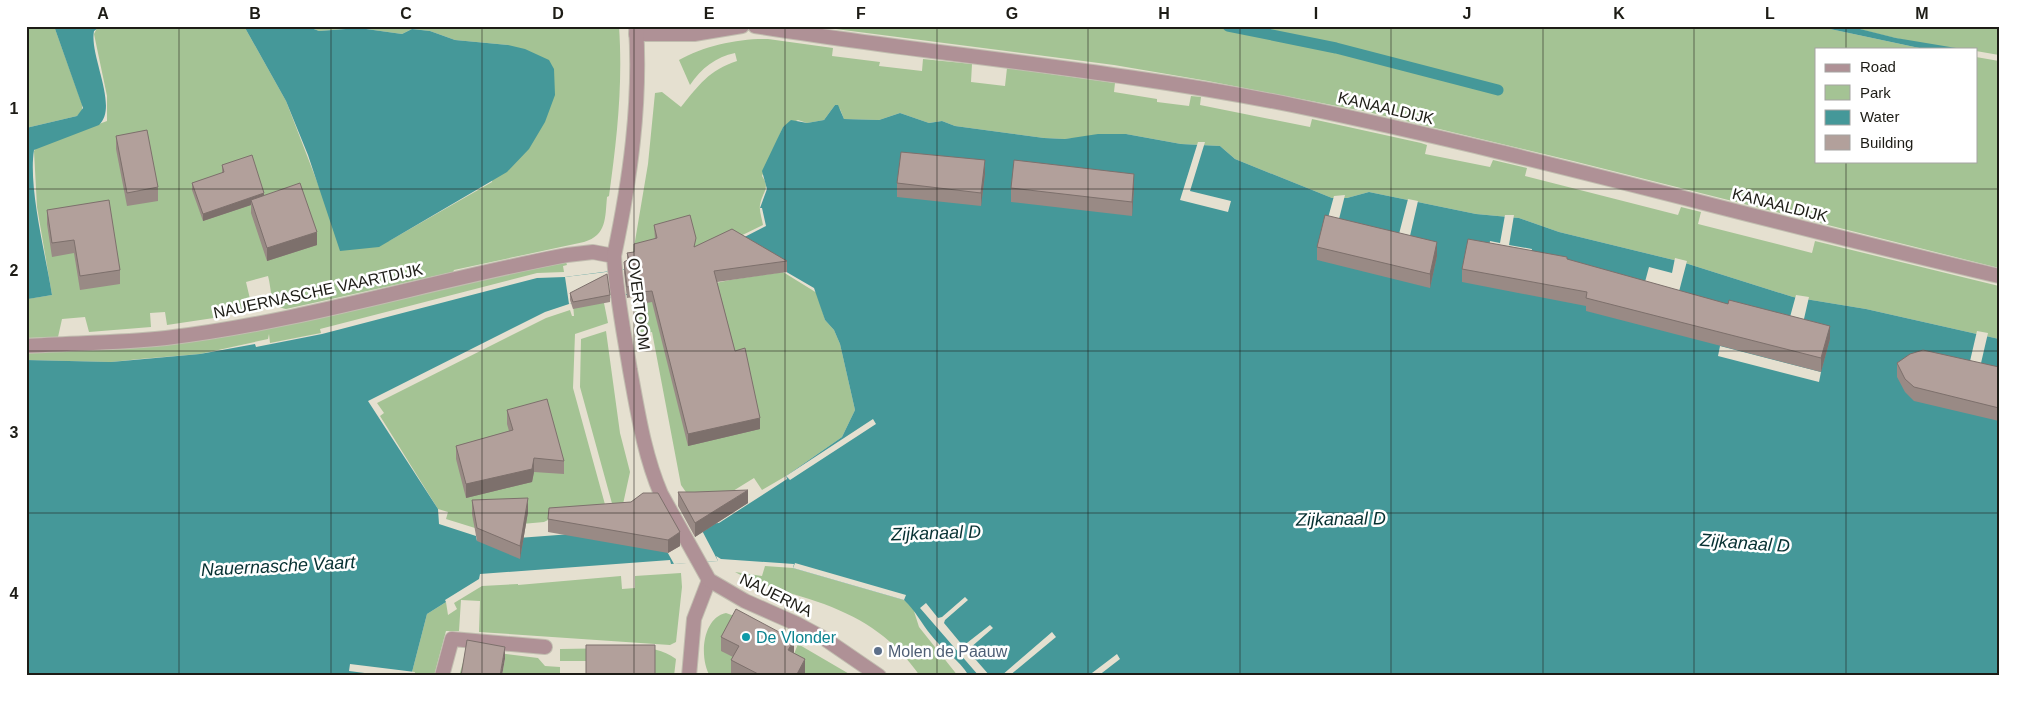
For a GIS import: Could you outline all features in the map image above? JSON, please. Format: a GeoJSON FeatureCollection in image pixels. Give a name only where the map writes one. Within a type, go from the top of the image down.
{"type":"FeatureCollection","features":[{"type":"Feature","properties":{"kind":"street"},"geometry":{"type":"LineString","coordinates":[[636,30],[694,34],[742,26]]}},
{"type":"Feature","properties":{"kind":"street","name":"KANAALDIJK"},"geometry":{"type":"LineString","coordinates":[[755,26],[840,40],[1151,80],[1291,105],[1574,170],[1999,276]]}},
{"type":"Feature","properties":{"kind":"street","name":"OVERTOOM"},"geometry":{"type":"LineString","coordinates":[[636,30],[639,83],[636,129],[614,261],[642,436],[661,494],[705,575]]}},
{"type":"Feature","properties":{"kind":"street","name":"NAUERNASCHE VAARTDIJK"},"geometry":{"type":"LineString","coordinates":[[26,346],[138,341],[196,333],[359,302],[568,255],[593,252],[614,261]]}},
{"type":"Feature","properties":{"kind":"street"},"geometry":{"type":"LineString","coordinates":[[689,676],[694,620],[705,575]]}},
{"type":"Feature","properties":{"kind":"street","name":"NAUERNA"},"geometry":{"type":"LineString","coordinates":[[705,575],[745,601],[797,624],[825,639],[878,676]]}},
{"type":"Feature","properties":{"kind":"street"},"geometry":{"type":"LineString","coordinates":[[442,676],[452,639],[544,647]]}},
{"type":"Feature","properties":{"kind":"green space"},"geometry":{"type":"Polygon","coordinates":[[[26,26],[54,26],[82,104],[82,111],[77,116],[26,128],[26,26]]]}},
{"type":"Feature","properties":{"kind":"green space"},"geometry":{"type":"Polygon","coordinates":[[[101,26],[244,26],[286,101],[321,192],[389,241],[492,182],[508,45],[455,40],[430,31],[412,29],[402,34],[359,28],[319,31],[306,26],[488,26],[512,29],[535,26],[619,26],[620,69],[617,132],[609,196],[607,197],[606,212],[601,230],[592,239],[584,242],[286,309],[277,305],[274,301],[268,276],[246,282],[250,299],[248,310],[227,316],[167,325],[165,312],[150,313],[151,327],[89,332],[85,317],[62,319],[58,337],[26,338],[27,299],[52,295],[37,207],[34,151],[37,147],[107,121],[107,96],[94,34],[97,28],[101,26]]]}},
{"type":"Feature","properties":{"kind":"green space"},"geometry":{"type":"Polygon","coordinates":[[[812,26],[1816,26],[1919,48],[1815,48],[1815,162],[1978,162],[1978,57],[1999,61],[1999,268],[1573,161],[1368,112],[1114,65],[812,26]]]}},
{"type":"Feature","properties":{"kind":"green space"},"geometry":{"type":"Polygon","coordinates":[[[1848,26],[1999,26],[1999,55],[1978,51],[1978,48],[1944,47],[1848,26]]]}},
{"type":"Feature","properties":{"kind":"green space"},"geometry":{"type":"Polygon","coordinates":[[[768,39],[833,48],[832,56],[880,62],[879,66],[922,71],[923,59],[972,64],[971,82],[1005,86],[1007,68],[1115,83],[1114,92],[1157,99],[1157,102],[1189,106],[1191,96],[1201,97],[1200,105],[1310,127],[1312,119],[1421,143],[1427,145],[1425,154],[1490,167],[1493,160],[1527,168],[1525,176],[1678,215],[1681,207],[1701,212],[1698,224],[1812,253],[1815,241],[1999,286],[1999,339],[1866,309],[1793,297],[1682,262],[1559,232],[1519,218],[1476,214],[1369,192],[1347,198],[1332,198],[1235,159],[1220,146],[1181,144],[1126,134],[1065,139],[1044,138],[955,126],[942,121],[929,123],[900,113],[879,120],[844,119],[840,109],[835,105],[824,120],[807,123],[798,120],[783,127],[762,176],[766,184],[760,207],[763,225],[726,243],[685,252],[633,253],[648,164],[655,93],[662,92],[681,107],[705,79],[719,69],[737,61],[735,53],[715,60],[699,73],[690,85],[679,60],[722,44],[768,39]]]}},
{"type":"Feature","properties":{"kind":"green space"},"geometry":{"type":"Polygon","coordinates":[[[566,262],[567,265],[563,266],[564,272],[537,273],[320,329],[321,333],[270,343],[269,334],[268,339],[200,354],[111,362],[26,360],[26,351],[116,349],[211,338],[335,315],[492,277],[566,262]]]}},
{"type":"Feature","properties":{"kind":"green space"},"geometry":{"type":"Polygon","coordinates":[[[783,272],[817,293],[825,320],[834,330],[840,344],[855,410],[842,437],[786,476],[762,490],[754,478],[712,504],[695,505],[681,485],[652,332],[637,335],[635,308],[641,304],[692,288],[783,272]]]}},
{"type":"Feature","properties":{"kind":"green space"},"geometry":{"type":"Polygon","coordinates":[[[603,298],[608,323],[575,334],[573,388],[609,519],[550,519],[544,522],[475,528],[446,519],[448,512],[438,509],[380,416],[384,413],[377,403],[546,318],[570,310],[572,316],[574,316],[573,304],[603,298]]]}},
{"type":"Feature","properties":{"kind":"green space"},"geometry":{"type":"Polygon","coordinates":[[[606,331],[620,433],[630,472],[620,518],[616,518],[580,387],[581,339],[606,331]]]}},
{"type":"Feature","properties":{"kind":"green space"},"geometry":{"type":"Polygon","coordinates":[[[765,566],[793,568],[904,600],[913,608],[919,627],[958,676],[920,676],[900,651],[866,624],[824,604],[768,586],[735,572],[762,576],[765,566]]]}},
{"type":"Feature","properties":{"kind":"green space"},"geometry":{"type":"Polygon","coordinates":[[[681,573],[682,587],[676,642],[670,645],[479,632],[480,601],[461,600],[459,631],[446,631],[434,676],[411,676],[427,614],[446,602],[448,615],[457,609],[454,603],[482,586],[518,585],[621,576],[622,589],[635,588],[635,576],[681,573]]]}},
{"type":"Feature","properties":{"kind":"green space"},"geometry":{"type":"Polygon","coordinates":[[[726,613],[740,618],[736,676],[710,676],[704,659],[707,630],[718,616],[726,613]]]}},
{"type":"Feature","properties":{"kind":"green space"},"geometry":{"type":"Polygon","coordinates":[[[798,644],[851,675],[803,676],[794,654],[798,644]]]}},
{"type":"Feature","properties":{"kind":"green space"},"geometry":{"type":"Polygon","coordinates":[[[636,648],[656,650],[676,659],[674,676],[655,676],[654,661],[560,661],[560,649],[636,648]]]}},
{"type":"Feature","properties":{"kind":"green space"},"geometry":{"type":"Polygon","coordinates":[[[467,649],[538,658],[545,666],[560,667],[560,676],[502,676],[505,659],[459,676],[467,649]]]}},
{"type":"Feature","properties":{"kind":"water"},"geometry":{"type":"Polygon","coordinates":[[[54,26],[101,26],[94,31],[94,41],[106,106],[104,117],[99,125],[34,150],[33,183],[35,202],[52,295],[28,299],[26,303],[26,128],[77,116],[83,108],[54,26]]]}},
{"type":"Feature","properties":{"kind":"water"},"geometry":{"type":"Polygon","coordinates":[[[244,26],[306,26],[319,31],[359,28],[402,34],[412,29],[430,31],[455,40],[508,45],[525,49],[549,60],[554,69],[555,95],[545,122],[529,149],[507,172],[379,247],[340,251],[308,155],[286,101],[244,26]]]}},
{"type":"Feature","properties":{"kind":"water"},"geometry":{"type":"Polygon","coordinates":[[[1816,26],[1848,26],[1896,38],[1956,48],[1919,48],[1816,26]]]}},
{"type":"Feature","properties":{"kind":"water"},"geometry":{"type":"Polygon","coordinates":[[[835,105],[838,105],[844,119],[879,120],[900,113],[929,123],[942,121],[955,126],[1044,138],[1065,139],[1098,134],[1126,134],[1181,144],[1220,146],[1235,159],[1332,198],[1347,198],[1369,192],[1476,214],[1519,218],[1559,232],[1682,262],[1793,297],[1866,309],[1999,339],[1999,676],[969,676],[927,631],[912,608],[904,600],[793,568],[794,564],[721,559],[716,556],[718,561],[671,564],[670,560],[480,574],[479,579],[445,600],[446,602],[427,614],[411,676],[26,676],[26,360],[111,362],[200,354],[255,344],[256,347],[322,334],[537,278],[565,277],[649,266],[727,246],[766,226],[762,208],[760,208],[767,189],[762,171],[783,127],[791,120],[807,123],[824,120],[835,105]],[[783,270],[569,304],[545,312],[368,401],[438,509],[439,524],[476,536],[477,541],[719,523],[787,479],[786,476],[842,437],[855,410],[840,344],[834,330],[825,320],[814,288],[783,270]]]}},
{"type":"Feature","properties":{"kind":"pier"},"geometry":{"type":"Polygon","coordinates":[[[1198,142],[1205,142],[1190,191],[1231,201],[1228,212],[1180,200],[1198,142]]]}},
{"type":"Feature","properties":{"kind":"pier"},"geometry":{"type":"Polygon","coordinates":[[[1345,195],[1336,231],[1325,229],[1334,196],[1345,195]]]}},
{"type":"Feature","properties":{"kind":"pier"},"geometry":{"type":"Polygon","coordinates":[[[1408,199],[1418,201],[1407,249],[1399,234],[1408,199]]]}},
{"type":"Feature","properties":{"kind":"pier"},"geometry":{"type":"Polygon","coordinates":[[[1505,215],[1514,215],[1509,245],[1532,249],[1529,264],[1487,256],[1490,241],[1500,243],[1505,215]]]}},
{"type":"Feature","properties":{"kind":"pier"},"geometry":{"type":"Polygon","coordinates":[[[1675,258],[1687,261],[1676,303],[1642,293],[1649,267],[1672,273],[1675,258]]]}},
{"type":"Feature","properties":{"kind":"pier"},"geometry":{"type":"Polygon","coordinates":[[[646,267],[633,293],[569,304],[565,277],[646,267]]]}},
{"type":"Feature","properties":{"kind":"pier"},"geometry":{"type":"Polygon","coordinates":[[[1796,295],[1809,297],[1801,332],[1787,328],[1796,295]]]}},
{"type":"Feature","properties":{"kind":"pier"},"geometry":{"type":"Polygon","coordinates":[[[1977,331],[1988,333],[1978,376],[1967,374],[1977,331]]]}},
{"type":"Feature","properties":{"kind":"pier"},"geometry":{"type":"Polygon","coordinates":[[[1720,346],[1821,372],[1819,382],[1718,356],[1720,346]]]}},
{"type":"Feature","properties":{"kind":"pier"},"geometry":{"type":"Polygon","coordinates":[[[873,419],[876,424],[790,480],[786,476],[873,419]]]}},
{"type":"Feature","properties":{"kind":"pier"},"geometry":{"type":"Polygon","coordinates":[[[697,521],[718,561],[674,564],[654,528],[655,524],[697,521]]]}},
{"type":"Feature","properties":{"kind":"pier"},"geometry":{"type":"Polygon","coordinates":[[[795,563],[906,595],[904,600],[793,568],[795,563]]]}},
{"type":"Feature","properties":{"kind":"pier"},"geometry":{"type":"Polygon","coordinates":[[[965,597],[968,600],[944,623],[963,646],[990,625],[993,628],[970,648],[969,652],[990,676],[979,676],[920,608],[926,603],[938,618],[942,617],[965,597]]]}},
{"type":"Feature","properties":{"kind":"pier"},"geometry":{"type":"Polygon","coordinates":[[[1052,632],[1056,637],[1009,676],[1001,676],[1052,632]]]}},
{"type":"Feature","properties":{"kind":"pier"},"geometry":{"type":"Polygon","coordinates":[[[1117,654],[1120,659],[1098,676],[1088,676],[1117,654]]]}},
{"type":"Feature","properties":{"kind":"pier"},"geometry":{"type":"Polygon","coordinates":[[[350,664],[415,672],[414,676],[388,676],[349,671],[350,664]]]}},
{"type":"Feature","properties":{"kind":"building"},"geometry":{"type":"Polygon","coordinates":[[[147,130],[158,187],[127,193],[116,136],[147,130]]]}},
{"type":"Feature","properties":{"kind":"building"},"geometry":{"type":"Polygon","coordinates":[[[901,152],[985,160],[981,193],[897,183],[901,152]]]}},
{"type":"Feature","properties":{"kind":"building"},"geometry":{"type":"Polygon","coordinates":[[[252,155],[264,193],[203,214],[192,183],[224,172],[222,165],[252,155]]]}},
{"type":"Feature","properties":{"kind":"building"},"geometry":{"type":"Polygon","coordinates":[[[1014,160],[1134,174],[1132,202],[1011,188],[1014,160]]]}},
{"type":"Feature","properties":{"kind":"building"},"geometry":{"type":"Polygon","coordinates":[[[300,183],[317,232],[267,248],[251,200],[300,183]]]}},
{"type":"Feature","properties":{"kind":"building"},"geometry":{"type":"Polygon","coordinates":[[[109,200],[120,270],[80,276],[74,240],[52,243],[47,210],[109,200]]]}},
{"type":"Feature","properties":{"kind":"building"},"geometry":{"type":"Polygon","coordinates":[[[690,215],[696,238],[694,247],[732,229],[787,261],[714,271],[735,351],[745,348],[760,418],[688,434],[652,291],[641,292],[639,284],[627,287],[624,262],[629,259],[627,253],[634,252],[634,244],[657,238],[654,225],[690,215]]]}},
{"type":"Feature","properties":{"kind":"building"},"geometry":{"type":"Polygon","coordinates":[[[1325,215],[1437,242],[1430,274],[1317,247],[1325,215]]]}},
{"type":"Feature","properties":{"kind":"building"},"geometry":{"type":"Polygon","coordinates":[[[1468,239],[1567,257],[1567,259],[1728,304],[1729,300],[1830,326],[1821,358],[1586,298],[1587,292],[1462,269],[1468,239]]]}},
{"type":"Feature","properties":{"kind":"building"},"geometry":{"type":"Polygon","coordinates":[[[607,274],[610,295],[573,302],[570,293],[607,274]]]}},
{"type":"Feature","properties":{"kind":"building"},"geometry":{"type":"Polygon","coordinates":[[[1923,350],[1999,367],[1999,408],[1914,387],[1905,379],[1897,363],[1910,354],[1923,350]]]}},
{"type":"Feature","properties":{"kind":"building"},"geometry":{"type":"Polygon","coordinates":[[[547,399],[564,461],[534,458],[532,469],[466,484],[456,446],[513,430],[507,410],[547,399]]]}},
{"type":"Feature","properties":{"kind":"building"},"geometry":{"type":"Polygon","coordinates":[[[748,490],[695,523],[678,492],[695,492],[748,490]]]}},
{"type":"Feature","properties":{"kind":"building"},"geometry":{"type":"Polygon","coordinates":[[[643,493],[658,493],[680,532],[668,540],[548,519],[549,508],[631,502],[643,493]]]}},
{"type":"Feature","properties":{"kind":"building"},"geometry":{"type":"Polygon","coordinates":[[[528,498],[520,546],[477,528],[472,500],[528,498]]]}},
{"type":"Feature","properties":{"kind":"building","name":"De Vlonder"},"geometry":{"type":"Polygon","coordinates":[[[736,609],[794,640],[788,650],[805,659],[796,676],[762,676],[731,660],[739,646],[721,637],[736,609]]]}},
{"type":"Feature","properties":{"kind":"building"},"geometry":{"type":"Polygon","coordinates":[[[467,640],[505,647],[500,676],[461,676],[467,640]]]}},
{"type":"Feature","properties":{"kind":"building"},"geometry":{"type":"Polygon","coordinates":[[[586,645],[655,645],[655,676],[586,676],[586,645]]]}},
{"type":"Feature","properties":{"kind":"waterway"},"geometry":{"type":"LineString","coordinates":[[1228,26],[1336,48],[1498,90]]}},
{"type":"Feature","properties":{"kind":"place","name":"De Vlonder"},"geometry":{"type":"Point","coordinates":[746,637]}},
{"type":"Feature","properties":{"kind":"place","name":"Molen de Paauw"},"geometry":{"type":"Point","coordinates":[878,651]}},
{"type":"Feature","properties":{"kind":"water label","name":"Zijkanaal D"},"geometry":{"type":"Point","coordinates":[1341,519]}},
{"type":"Feature","properties":{"kind":"water label","name":"Zijkanaal D"},"geometry":{"type":"Point","coordinates":[936,533]}},
{"type":"Feature","properties":{"kind":"water label","name":"Zijkanaal D"},"geometry":{"type":"Point","coordinates":[1745,543]}},
{"type":"Feature","properties":{"kind":"water label","name":"Nauernasche Vaart"},"geometry":{"type":"Point","coordinates":[278,566]}}]}
